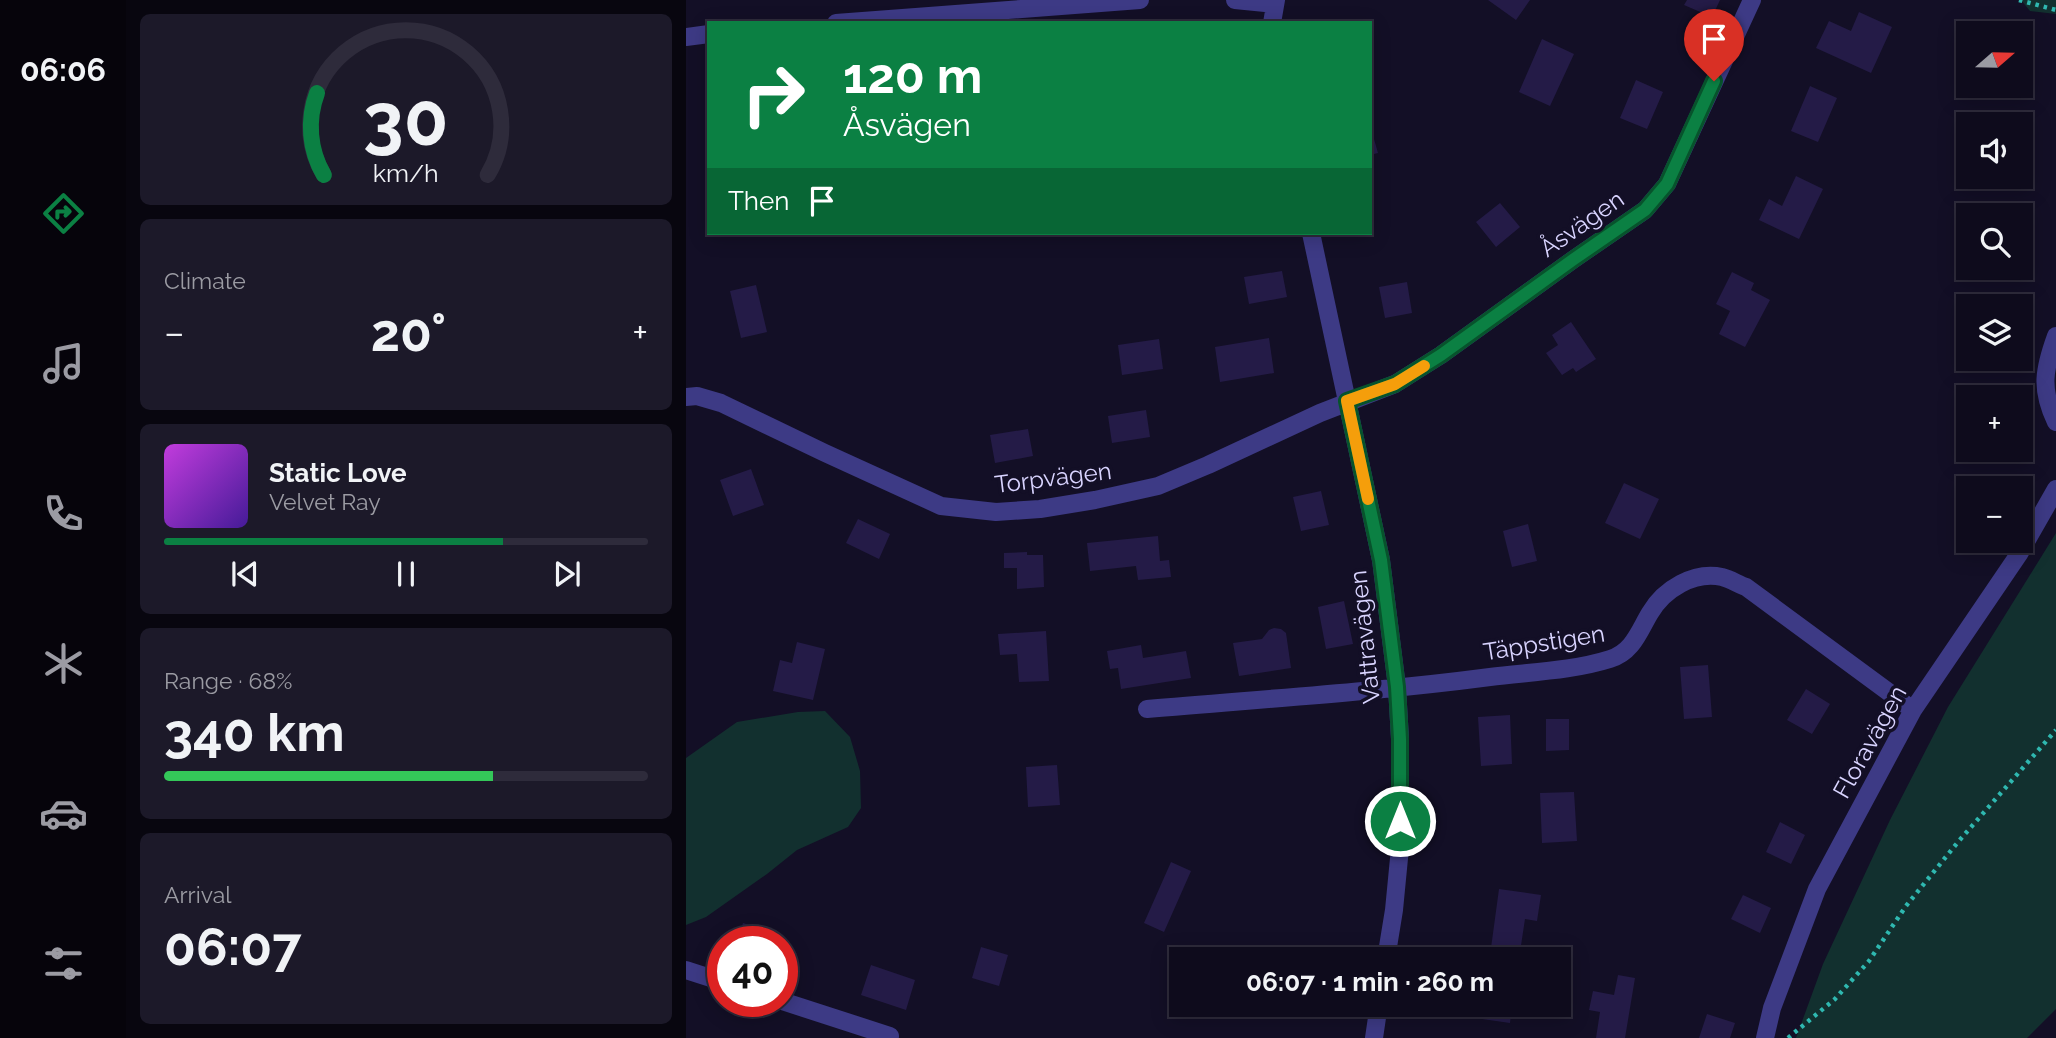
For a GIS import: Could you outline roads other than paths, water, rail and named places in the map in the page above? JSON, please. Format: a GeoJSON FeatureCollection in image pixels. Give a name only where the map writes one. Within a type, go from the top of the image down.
{"type":"FeatureCollection","features":[{"type":"Feature","properties":{"kind":"street"},"geometry":{"type":"LineString","coordinates":[[862,21],[1140,0]]}},
{"type":"Feature","properties":{"kind":"street"},"geometry":{"type":"LineString","coordinates":[[1235,0],[1276,2],[1272,21]]}},
{"type":"Feature","properties":{"kind":"street","name":"Åsvägen"},"geometry":{"type":"LineString","coordinates":[[1347,401],[1395,384],[1441,355],[1645,210],[1667,184],[1752,0]]}},
{"type":"Feature","properties":{"kind":"street"},"geometry":{"type":"LineString","coordinates":[[686,37],[707,34]]}},
{"type":"Feature","properties":{"kind":"street","name":"Vattravägen"},"geometry":{"type":"LineString","coordinates":[[1311,235],[1381,560],[1397,687],[1400,848],[1395,910],[1388,947]]}},
{"type":"Feature","properties":{"kind":"street"},"geometry":{"type":"LineString","coordinates":[[2056,336],[2044,376],[2049,406],[2056,422]]}},
{"type":"Feature","properties":{"kind":"street","name":"Torpvägen"},"geometry":{"type":"LineString","coordinates":[[686,397],[697,396],[721,403],[941,506],[996,512],[1040,509],[1095,500],[1158,485],[1208,466],[1347,401]]}},
{"type":"Feature","properties":{"kind":"street","name":"Floravägen"},"geometry":{"type":"LineString","coordinates":[[1765,1038],[1776,997],[1818,889],[1913,710],[2019,554],[2056,489]]}},
{"type":"Feature","properties":{"kind":"street","name":"Täppstigen"},"geometry":{"type":"LineString","coordinates":[[1147,709],[1440,684],[1589,665],[1621,656],[1641,633],[1650,613],[1661,598],[1682,582],[1721,577],[1746,587],[1913,710]]}},
{"type":"Feature","properties":{"kind":"street"},"geometry":{"type":"LineString","coordinates":[[686,970],[707,977]]}},
{"type":"Feature","properties":{"kind":"street"},"geometry":{"type":"LineString","coordinates":[[798,1006],[890,1036]]}},
{"type":"Feature","properties":{"kind":"street"},"geometry":{"type":"LineString","coordinates":[[1374,1038],[1377,1017]]}}]}
